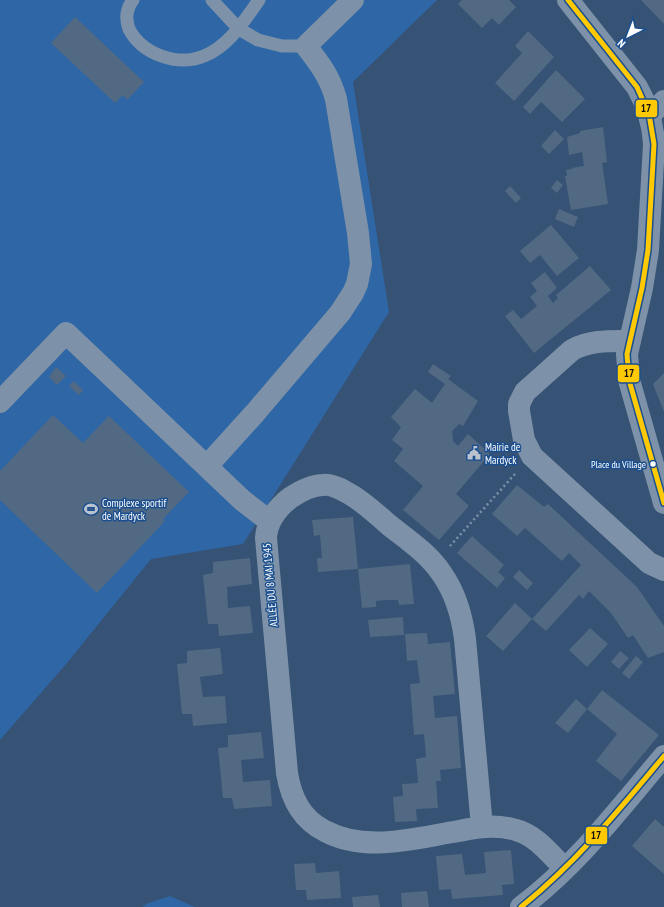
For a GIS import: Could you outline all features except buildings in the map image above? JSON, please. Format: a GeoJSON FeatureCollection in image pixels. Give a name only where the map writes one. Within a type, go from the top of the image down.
{"type":"FeatureCollection","features":[{"type":"Feature","properties":{"kind":"street"},"geometry":{"type":"LineString","coordinates":[[207,466],[255,413],[340,313],[357,284],[361,264],[358,233],[334,89],[326,73],[306,46],[353,0]]}},
{"type":"Feature","properties":{"kind":"street"},"geometry":{"type":"LineString","coordinates":[[568,0],[637,87],[644,100],[657,108],[654,130],[650,236],[645,270],[627,354],[629,380],[664,503]]}},
{"type":"Feature","properties":{"kind":"street"},"geometry":{"type":"LineString","coordinates":[[0,402],[66,333],[242,500],[269,521],[284,503],[313,486],[324,484],[345,491],[366,505],[424,554],[442,574],[455,598],[463,625],[482,827]]}},
{"type":"Feature","properties":{"kind":"street"},"geometry":{"type":"LineString","coordinates":[[629,341],[597,342],[579,346],[572,350],[525,392],[519,404],[519,411],[524,440],[532,456],[648,563],[664,570]]}},
{"type":"Feature","properties":{"kind":"street","name":"ALLÉE DU 8 MAI 1945"},"geometry":{"type":"LineString","coordinates":[[269,521],[266,530],[266,550],[286,773],[289,786],[297,806],[312,824],[333,836],[361,842],[403,841],[482,827],[506,828],[517,830],[528,835],[538,842],[565,869]]}},
{"type":"Feature","properties":{"kind":"street"},"geometry":{"type":"LineString","coordinates":[[521,907],[538,894],[565,869],[594,838],[664,756]]}},
{"type":"Feature","properties":{"kind":"lane"},"geometry":{"type":"LineString","coordinates":[[132,0],[128,6],[126,15],[127,24],[132,33],[146,49],[157,55],[170,59],[182,60],[194,59],[203,56],[219,46],[238,29],[260,0]]}},
{"type":"Feature","properties":{"kind":"lane"},"geometry":{"type":"LineString","coordinates":[[212,0],[238,29],[258,40],[269,44],[282,46],[306,46]]}},
{"type":"Feature","properties":{"kind":"path"},"geometry":{"type":"LineString","coordinates":[[434,564],[532,456]]}},
{"type":"Feature","properties":{"kind":"shaded area"},"geometry":{"type":"Polygon","coordinates":[[[0,0],[437,0],[353,82],[389,312],[243,544],[151,559],[67,663],[0,740],[0,0]]]}},
{"type":"Feature","properties":{"kind":"shaded area"},"geometry":{"type":"Polygon","coordinates":[[[170,896],[195,907],[143,907],[146,904],[170,896]]]}},
{"type":"Feature","properties":{"kind":"transit line","name":"17"},"geometry":{"type":"LineString","coordinates":[[568,0],[637,87],[649,114],[654,144],[648,250],[642,288],[627,354],[629,380],[664,503]]}},
{"type":"Feature","properties":{"kind":"transit line","name":"17"},"geometry":{"type":"LineString","coordinates":[[521,907],[579,854],[664,756]]}},
{"type":"Feature","properties":{"kind":"place","name":"Mairie de Mardyck"},"geometry":{"type":"Point","coordinates":[474,453]}},
{"type":"Feature","properties":{"kind":"place","name":"Place du Village"},"geometry":{"type":"Point","coordinates":[653,464]}},
{"type":"Feature","properties":{"kind":"place","name":"Complexe sportif de Mardyck"},"geometry":{"type":"Point","coordinates":[91,509]}}]}
